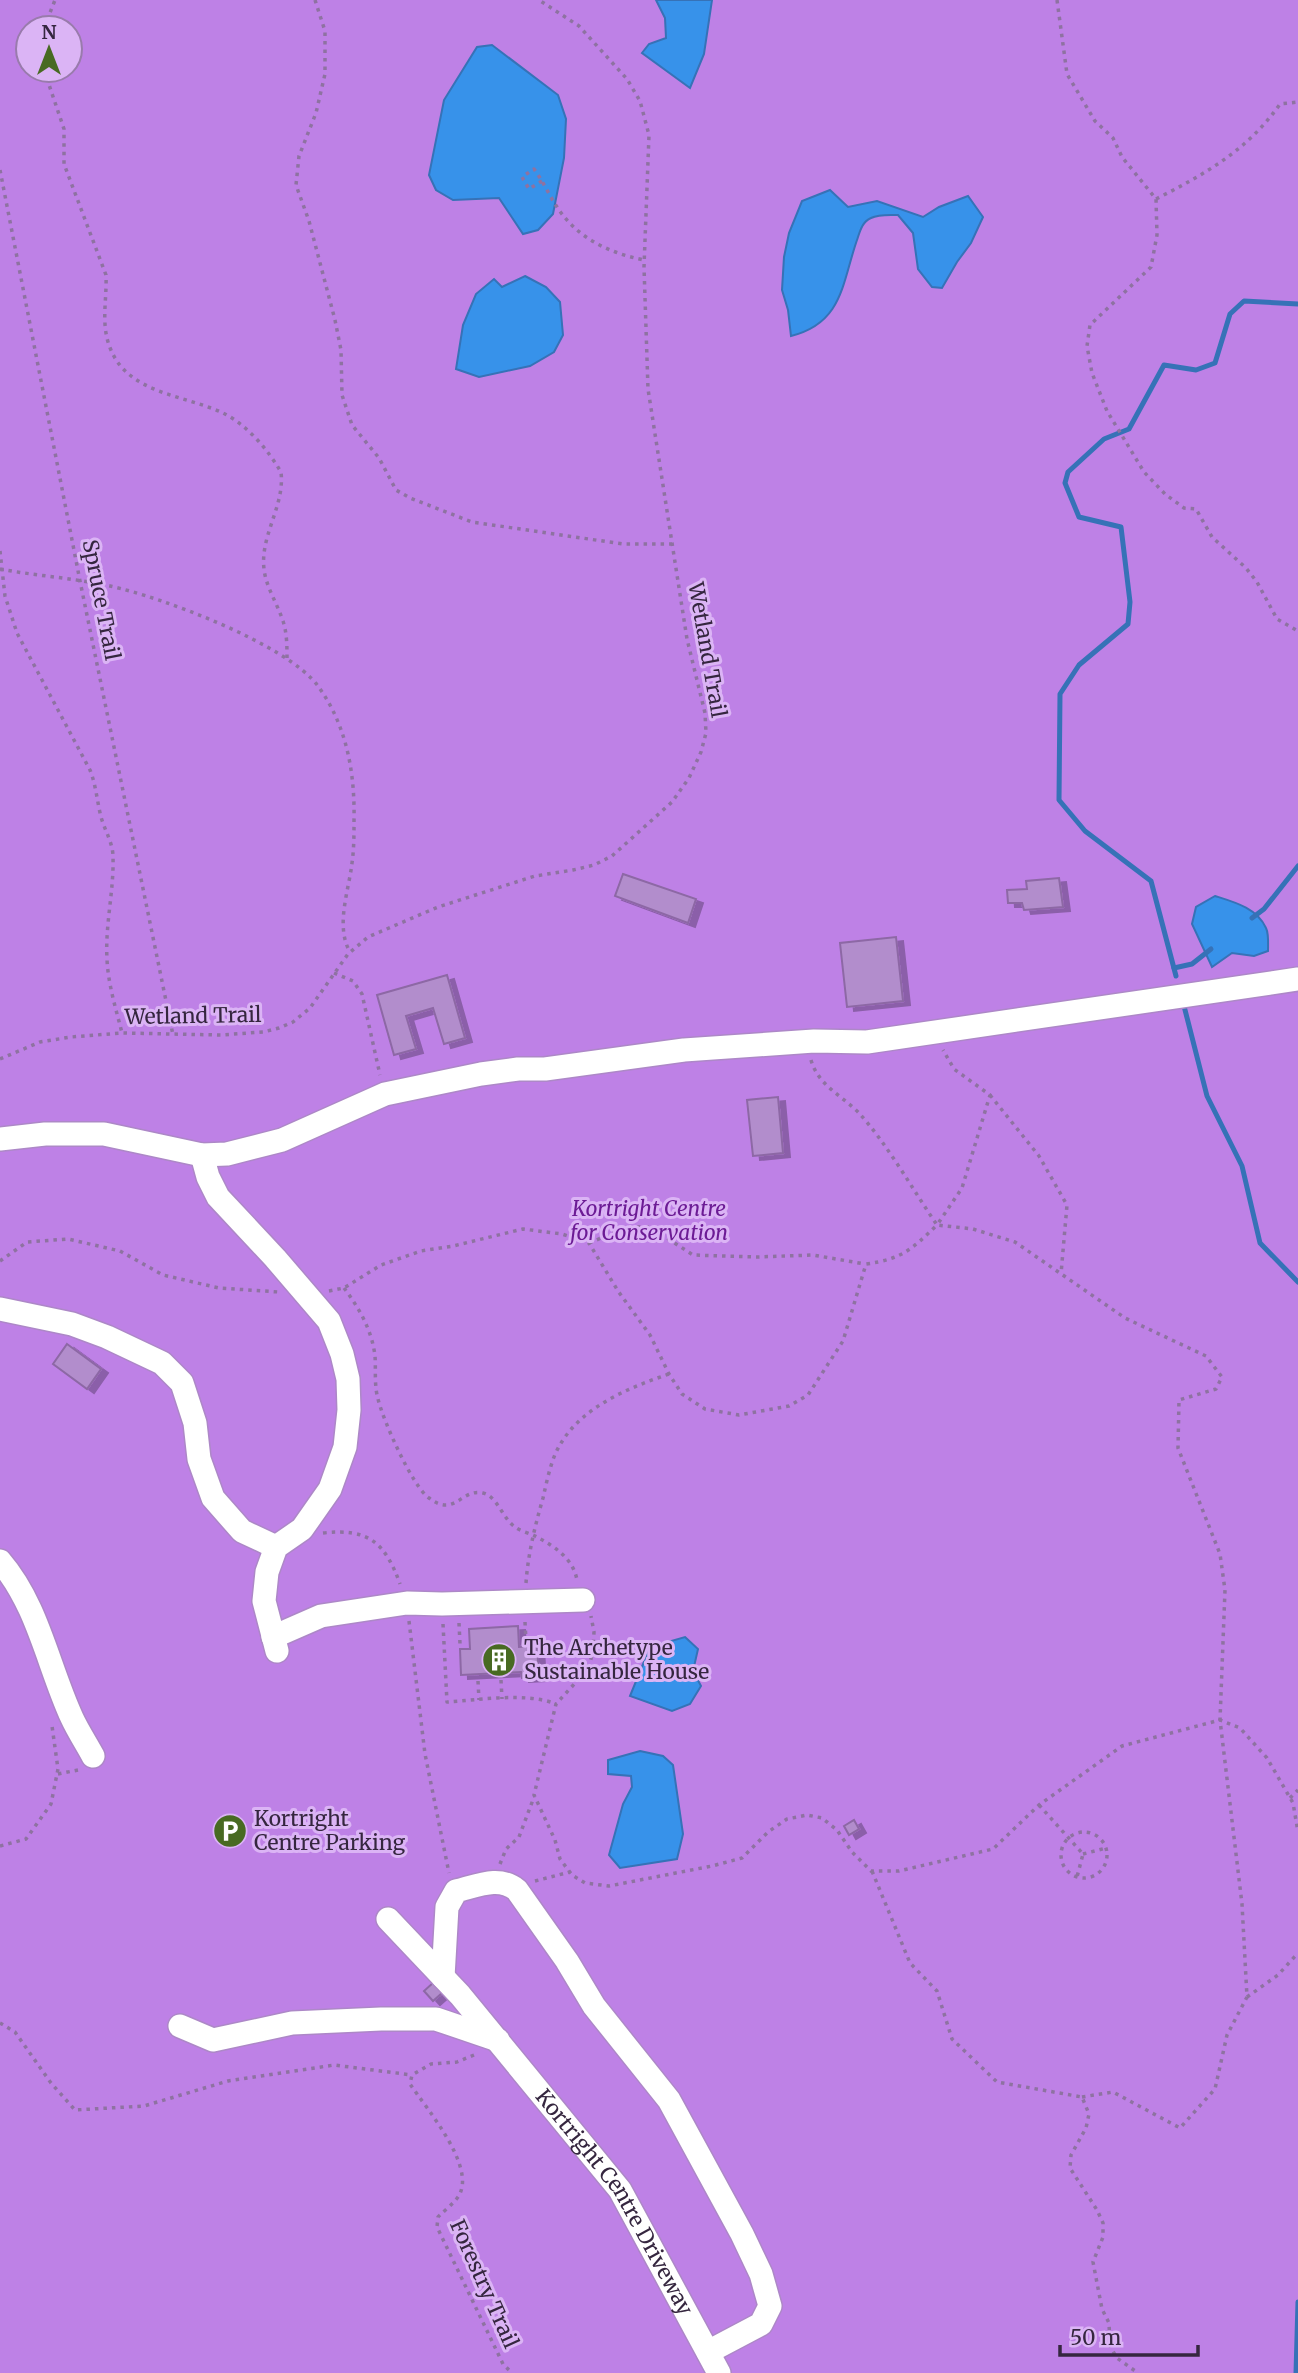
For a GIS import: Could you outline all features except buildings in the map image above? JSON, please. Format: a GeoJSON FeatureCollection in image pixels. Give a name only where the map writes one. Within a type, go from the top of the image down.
{"type":"FeatureCollection","features":[{"type":"Feature","properties":{"kind":"street"},"geometry":{"type":"LineString","coordinates":[[0,1139],[45,1134],[104,1134],[202,1155],[227,1154],[282,1140],[386,1094],[481,1074],[545,1069],[684,1051],[814,1041],[867,1042],[1298,979]]}},
{"type":"Feature","properties":{"kind":"street"},"geometry":{"type":"LineString","coordinates":[[202,1155],[208,1177],[218,1197],[329,1321],[348,1379],[349,1410],[345,1447],[330,1489],[302,1529],[276,1547],[267,1572],[264,1601],[275,1644],[321,1616],[407,1603],[583,1600]]}},
{"type":"Feature","properties":{"kind":"street"},"geometry":{"type":"LineString","coordinates":[[0,1309],[72,1324],[162,1363],[182,1383],[195,1423],[199,1459],[214,1498],[242,1531],[276,1547]]}},
{"type":"Feature","properties":{"kind":"street"},"geometry":{"type":"LineString","coordinates":[[0,1561],[13,1576],[29,1608],[72,1718],[93,1755]]}},
{"type":"Feature","properties":{"kind":"street"},"geometry":{"type":"LineString","coordinates":[[443,1977],[447,1907],[456,1891],[493,1882],[510,1884],[567,1961],[594,2006],[669,2101],[761,2274],[770,2306],[761,2324],[708,2352]]}},
{"type":"Feature","properties":{"kind":"street","name":"Kortright Centre Driveway"},"geometry":{"type":"LineString","coordinates":[[388,1919],[502,2045],[621,2190],[719,2373]]}},
{"type":"Feature","properties":{"kind":"street"},"geometry":{"type":"LineString","coordinates":[[180,2026],[214,2040],[292,2023],[436,2019],[502,2045]]}},
{"type":"Feature","properties":{"kind":"path"},"geometry":{"type":"LineString","coordinates":[[314,0],[325,31],[325,75],[316,113],[299,156],[296,185],[309,221],[335,320],[341,350],[342,395],[352,425],[379,458],[396,490],[472,522],[623,544],[673,544]]}},
{"type":"Feature","properties":{"kind":"path","name":"Wetland Trail"},"geometry":{"type":"LineString","coordinates":[[0,1059],[40,1042],[122,1033],[221,1035],[279,1028],[293,1022],[310,1008],[349,952],[368,937],[438,906],[535,876],[594,864],[612,856],[672,802],[689,778],[706,733],[705,713],[687,639],[648,389],[644,260],[649,135],[640,101],[627,79],[579,26],[539,0]]}},
{"type":"Feature","properties":{"kind":"path"},"geometry":{"type":"LineString","coordinates":[[1057,0],[1067,74],[1095,121],[1113,138],[1122,157],[1156,199],[1157,235],[1151,267],[1090,325],[1087,346],[1092,373],[1107,411],[1141,467],[1174,501],[1184,508],[1196,509],[1212,537],[1246,568],[1257,582],[1277,619],[1298,631]]}},
{"type":"Feature","properties":{"kind":"path"},"geometry":{"type":"LineString","coordinates":[[49,84],[64,129],[64,164],[106,275],[107,289],[103,308],[105,323],[109,345],[118,362],[135,380],[149,388],[204,404],[228,416],[257,441],[281,472],[279,506],[264,551],[264,570],[283,621],[287,659]]}},
{"type":"Feature","properties":{"kind":"path"},"geometry":{"type":"LineString","coordinates":[[1156,199],[1220,163],[1244,145],[1263,128],[1280,104],[1298,102]]}},
{"type":"Feature","properties":{"kind":"path"},"geometry":{"type":"LineString","coordinates":[[542,181],[529,189],[522,177],[534,169],[542,181],[568,222],[580,233],[599,245],[644,260]]}},
{"type":"Feature","properties":{"kind":"path","name":"Spruce Trail"},"geometry":{"type":"LineString","coordinates":[[0,170],[80,581],[173,1035]]}},
{"type":"Feature","properties":{"kind":"path"},"geometry":{"type":"LineString","coordinates":[[0,551],[5,596],[18,633],[90,770],[104,829],[110,840],[113,875],[107,915],[107,959],[122,1033]]}},
{"type":"Feature","properties":{"kind":"path"},"geometry":{"type":"LineString","coordinates":[[1,569],[124,590],[222,624],[287,659],[316,683],[331,706],[349,754],[355,799],[352,866],[344,923],[349,952]]}},
{"type":"Feature","properties":{"kind":"path"},"geometry":{"type":"LineString","coordinates":[[334,973],[353,981],[362,994],[373,1052],[386,1094]]}},
{"type":"Feature","properties":{"kind":"path"},"geometry":{"type":"LineString","coordinates":[[932,1032],[954,1069],[990,1095],[1039,1156],[1067,1205],[1061,1275]]}},
{"type":"Feature","properties":{"kind":"path"},"geometry":{"type":"LineString","coordinates":[[814,1041],[810,1058],[813,1068],[825,1085],[858,1112],[937,1225],[973,1229],[1015,1242],[1125,1318],[1206,1356],[1222,1377],[1216,1389],[1180,1400],[1178,1448],[1220,1554],[1225,1590],[1220,1720],[1242,1904],[1247,1997]]}},
{"type":"Feature","properties":{"kind":"path"},"geometry":{"type":"LineString","coordinates":[[0,1261],[27,1242],[68,1239],[120,1251],[163,1275],[174,1278],[219,1287],[307,1294],[344,1289],[381,1265],[421,1251],[523,1229],[562,1234],[589,1242],[628,1227],[650,1227],[694,1255],[813,1255],[866,1264],[889,1261],[911,1250],[937,1225],[962,1188],[990,1095]]}},
{"type":"Feature","properties":{"kind":"path"},"geometry":{"type":"LineString","coordinates":[[589,1242],[618,1291],[650,1335],[682,1394],[705,1409],[739,1415],[789,1406],[808,1395],[843,1341],[866,1264]]}},
{"type":"Feature","properties":{"kind":"path"},"geometry":{"type":"LineString","coordinates":[[344,1289],[361,1311],[371,1342],[377,1398],[411,1474],[427,1497],[443,1506],[455,1504],[464,1497],[480,1492],[491,1496],[516,1528],[562,1553],[575,1567],[583,1600],[591,1616],[594,1632],[593,1652],[588,1669],[556,1704],[534,1795],[519,1837],[506,1849],[493,1882]]}},
{"type":"Feature","properties":{"kind":"path"},"geometry":{"type":"LineString","coordinates":[[524,1601],[533,1535],[554,1457],[564,1438],[596,1407],[621,1392],[669,1374]]}},
{"type":"Feature","properties":{"kind":"path"},"geometry":{"type":"LineString","coordinates":[[320,1533],[362,1535],[384,1548],[399,1578],[407,1603],[425,1754],[451,1884],[456,1891]]}},
{"type":"Feature","properties":{"kind":"path"},"geometry":{"type":"LineString","coordinates":[[442,1604],[447,1702],[544,1699],[556,1704]]}},
{"type":"Feature","properties":{"kind":"path"},"geometry":{"type":"LineString","coordinates":[[501,1680],[502,1700]]}},
{"type":"Feature","properties":{"kind":"path"},"geometry":{"type":"LineString","coordinates":[[478,1681],[479,1700]]}},
{"type":"Feature","properties":{"kind":"path"},"geometry":{"type":"LineString","coordinates":[[871,1871],[900,1871],[993,1849],[1039,1805],[1122,1746],[1220,1720],[1240,1728],[1267,1758],[1293,1803],[1298,1832]]}},
{"type":"Feature","properties":{"kind":"path"},"geometry":{"type":"LineString","coordinates":[[0,1846],[26,1839],[51,1804],[58,1769],[51,1723]]}},
{"type":"Feature","properties":{"kind":"path"},"geometry":{"type":"LineString","coordinates":[[1290,1798],[1298,1790]]}},
{"type":"Feature","properties":{"kind":"path"},"geometry":{"type":"LineString","coordinates":[[534,1795],[555,1840],[560,1859],[570,1872],[585,1883],[609,1886],[742,1858],[768,1832],[787,1819],[807,1815],[822,1818],[837,1830],[852,1852],[871,1871],[910,1963],[937,1991],[952,2039],[997,2082],[1082,2097],[1113,2092],[1180,2128],[1215,2089],[1227,2035],[1247,1997],[1278,1975],[1298,1953]]}},
{"type":"Feature","properties":{"kind":"path"},"geometry":{"type":"LineString","coordinates":[[1039,1805],[1083,1854]]}},
{"type":"Feature","properties":{"kind":"path"},"geometry":{"type":"LineString","coordinates":[[1082,1831],[1102,1840],[1107,1861],[1098,1873],[1091,1877],[1077,1877],[1069,1873],[1061,1859],[1063,1844],[1068,1838],[1082,1831]]}},
{"type":"Feature","properties":{"kind":"path"},"geometry":{"type":"LineString","coordinates":[[1083,1854],[1106,1848]]}},
{"type":"Feature","properties":{"kind":"path"},"geometry":{"type":"LineString","coordinates":[[1077,1877],[1083,1854]]}},
{"type":"Feature","properties":{"kind":"path"},"geometry":{"type":"LineString","coordinates":[[517,1890],[534,1882],[570,1872]]}},
{"type":"Feature","properties":{"kind":"path"},"geometry":{"type":"LineString","coordinates":[[0,2022],[15,2032],[51,2083],[75,2110],[144,2106],[228,2081],[334,2065],[412,2075],[431,2064],[457,2062],[502,2045]]}},
{"type":"Feature","properties":{"kind":"path","name":"Forestry Trail"},"geometry":{"type":"LineString","coordinates":[[412,2075],[411,2084],[458,2158],[462,2173],[459,2195],[438,2217],[437,2227],[503,2364],[512,2373]]}},
{"type":"Feature","properties":{"kind":"path"},"geometry":{"type":"LineString","coordinates":[[1082,2097],[1089,2114],[1086,2128],[1071,2155],[1070,2168],[1103,2223],[1103,2237],[1093,2262],[1102,2309],[1109,2323],[1110,2346],[1117,2358],[1130,2370],[1138,2373]]}},
{"type":"Feature","properties":{"kind":"green space","name":"Kortright Centre for Conservation"},"geometry":{"type":"Polygon","coordinates":[[[0,0],[1298,0],[1298,2373],[0,2373],[0,0]]]}},
{"type":"Feature","properties":{"kind":"water"},"geometry":{"type":"Polygon","coordinates":[[[656,0],[712,0],[704,54],[690,88],[642,53],[649,44],[666,38],[665,18],[656,0]]]}},
{"type":"Feature","properties":{"kind":"water"},"geometry":{"type":"Polygon","coordinates":[[[492,45],[558,95],[566,119],[564,158],[553,214],[538,230],[523,234],[499,198],[453,200],[436,190],[429,175],[444,100],[477,47],[492,45]]]}},
{"type":"Feature","properties":{"kind":"water"},"geometry":{"type":"Polygon","coordinates":[[[830,190],[848,207],[877,201],[923,217],[939,207],[968,196],[983,217],[971,243],[942,288],[932,287],[918,269],[913,233],[898,215],[881,215],[868,220],[860,230],[843,286],[831,311],[821,322],[791,336],[782,290],[789,233],[802,201],[830,190]]]}},
{"type":"Feature","properties":{"kind":"water"},"geometry":{"type":"Polygon","coordinates":[[[525,276],[546,287],[560,302],[563,335],[554,352],[530,366],[479,377],[456,369],[463,325],[476,294],[494,279],[502,287],[525,276]]]}},
{"type":"Feature","properties":{"kind":"water"},"geometry":{"type":"Polygon","coordinates":[[[1215,896],[1257,915],[1267,930],[1268,951],[1254,956],[1232,953],[1212,967],[1192,924],[1196,907],[1215,896]]]}},
{"type":"Feature","properties":{"kind":"water"},"geometry":{"type":"Polygon","coordinates":[[[685,1637],[698,1649],[693,1671],[701,1686],[690,1704],[672,1711],[630,1696],[650,1647],[685,1637]]]}},
{"type":"Feature","properties":{"kind":"water"},"geometry":{"type":"Polygon","coordinates":[[[640,1751],[663,1756],[673,1765],[683,1834],[677,1859],[620,1868],[609,1855],[623,1804],[632,1787],[631,1776],[608,1774],[608,1760],[640,1751]]]}},
{"type":"Feature","properties":{"kind":"waterway"},"geometry":{"type":"LineString","coordinates":[[1176,976],[1151,881],[1085,831],[1059,800],[1060,694],[1079,665],[1128,624],[1130,602],[1121,527],[1079,517],[1065,483],[1068,472],[1104,439],[1129,429],[1164,365],[1196,370],[1215,363],[1230,314],[1244,301],[1298,304]]}},
{"type":"Feature","properties":{"kind":"waterway"},"geometry":{"type":"LineString","coordinates":[[1252,918],[1264,909],[1298,866]]}},
{"type":"Feature","properties":{"kind":"waterway"},"geometry":{"type":"LineString","coordinates":[[1174,968],[1192,964],[1211,949]]}},
{"type":"Feature","properties":{"kind":"waterway"},"geometry":{"type":"LineString","coordinates":[[1183,1002],[1207,1096],[1242,1166],[1260,1243],[1298,1282]]}},
{"type":"Feature","properties":{"kind":"waterway"},"geometry":{"type":"LineString","coordinates":[[1296,2373],[1298,2302]]}},
{"type":"Feature","properties":{"kind":"place","name":"The Archetype Sustainable House"},"geometry":{"type":"Point","coordinates":[499,1660]}},
{"type":"Feature","properties":{"kind":"place","name":"Kortright Centre Parking"},"geometry":{"type":"Point","coordinates":[230,1831]}}]}
